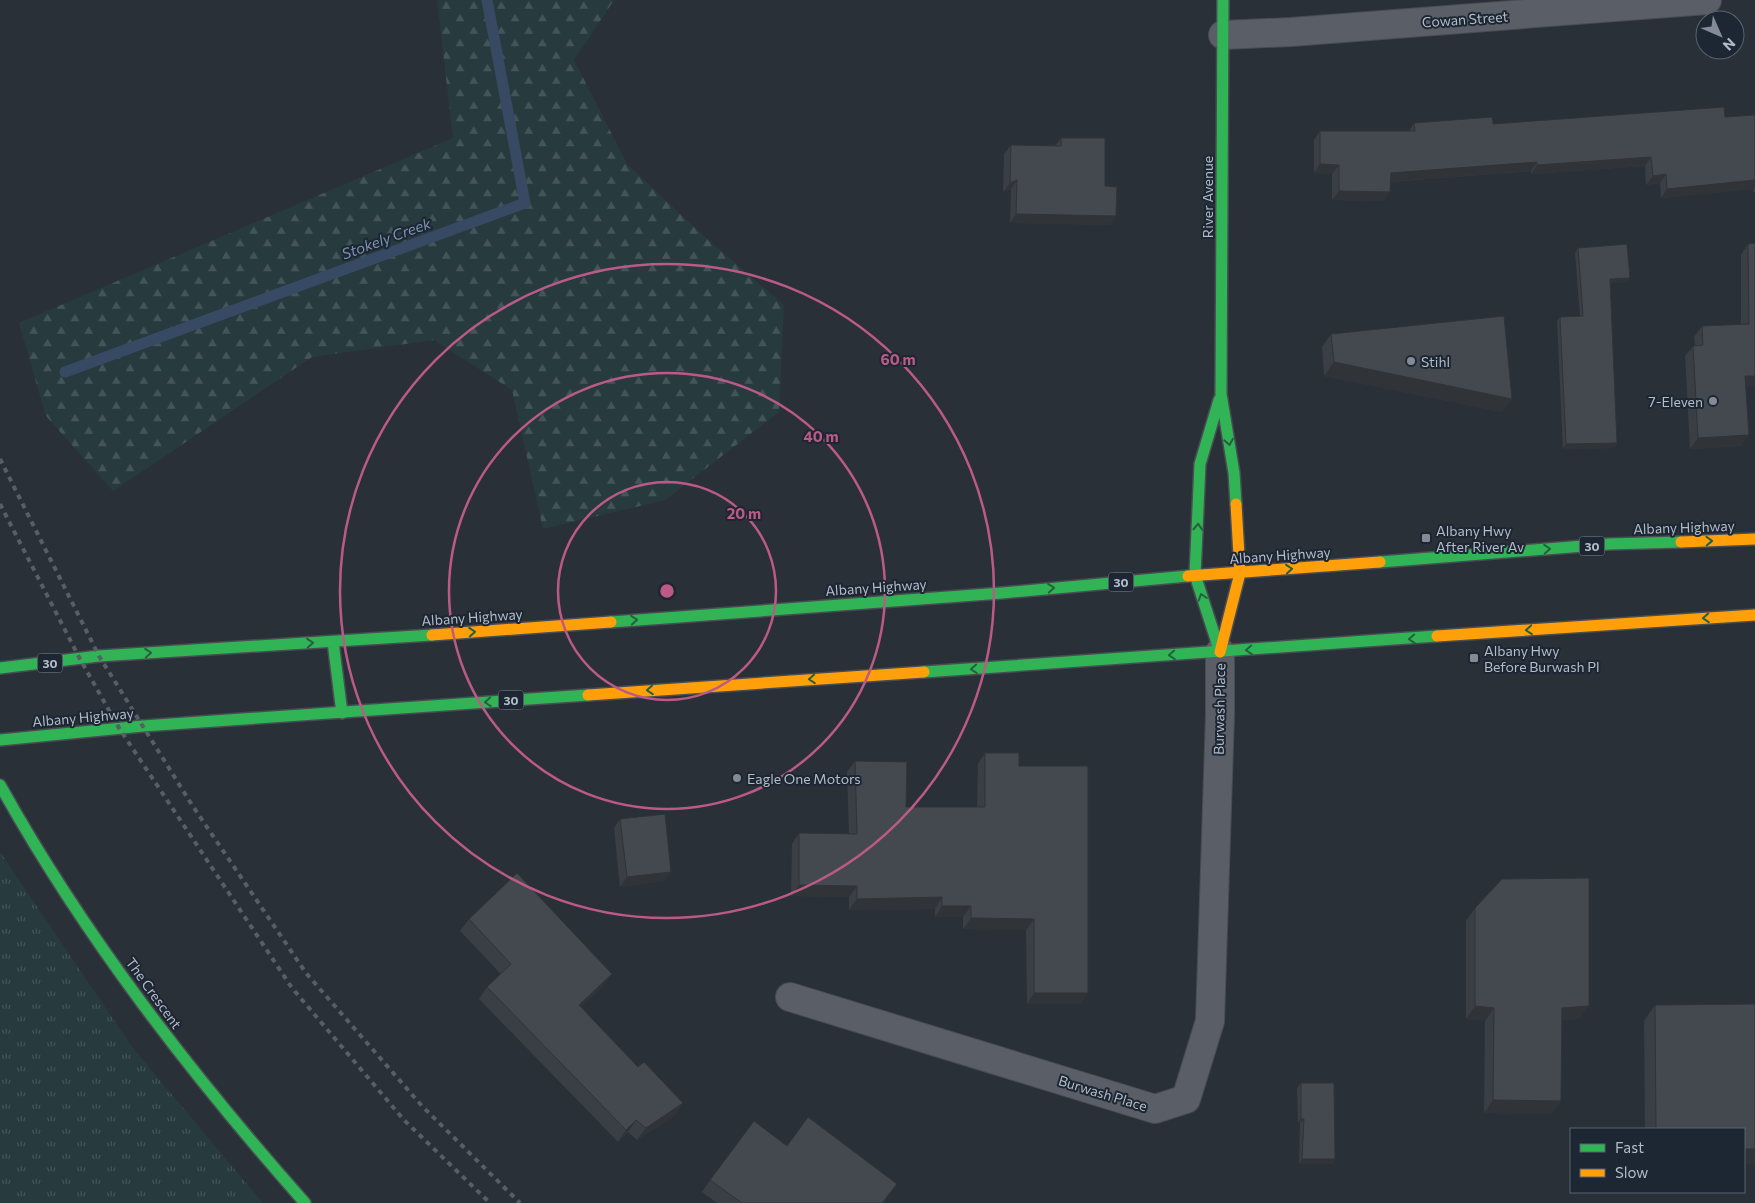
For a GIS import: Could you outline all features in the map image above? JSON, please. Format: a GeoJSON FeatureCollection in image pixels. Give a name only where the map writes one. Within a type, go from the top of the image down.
{"type":"FeatureCollection","features":[{"type":"Feature","properties":{"kind":"main road","name":"River Avenue"},"geometry":{"type":"LineString","coordinates":[[1220,652],[1240,574],[1234,474],[1220,394],[1223,0]]}},
{"type":"Feature","properties":{"kind":"main road","name":"River Avenue"},"geometry":{"type":"LineString","coordinates":[[1195,575],[1200,464],[1220,394]]}},
{"type":"Feature","properties":{"kind":"main road","name":"Albany Highway"},"geometry":{"type":"LineString","coordinates":[[0,668],[99,656],[333,642],[1002,592],[1195,575],[1240,574],[1609,544],[1755,539]]}},
{"type":"Feature","properties":{"kind":"main road"},"geometry":{"type":"LineString","coordinates":[[1195,575],[1220,652]]}},
{"type":"Feature","properties":{"kind":"main road","name":"Albany Highway"},"geometry":{"type":"LineString","coordinates":[[0,740],[127,728],[656,690],[1755,615]]}},
{"type":"Feature","properties":{"kind":"main road"},"geometry":{"type":"LineString","coordinates":[[333,642],[342,713]]}},
{"type":"Feature","properties":{"kind":"main road","name":"The Crescent"},"geometry":{"type":"LineString","coordinates":[[0,785],[16,815],[73,904],[164,1034],[212,1095],[305,1203]]}},
{"type":"Feature","properties":{"kind":"street","name":"Cowan Street"},"geometry":{"type":"LineString","coordinates":[[1223,35],[1292,32],[1707,0]]}},
{"type":"Feature","properties":{"kind":"street","name":"Burwash Place"},"geometry":{"type":"LineString","coordinates":[[790,997],[1155,1109],[1186,1100],[1210,1021],[1220,724],[1220,652]]}},
{"type":"Feature","properties":{"kind":"green space"},"geometry":{"type":"Polygon","coordinates":[[[437,0],[614,0],[574,60],[627,164],[706,238],[784,305],[779,412],[665,500],[543,529],[512,390],[434,340],[312,357],[113,491],[46,416],[19,323],[453,138],[437,0]]]}},
{"type":"Feature","properties":{"kind":"green space"},"geometry":{"type":"Polygon","coordinates":[[[0,852],[132,1047],[263,1203],[0,1203],[0,852]]]}},
{"type":"Feature","properties":{"kind":"building"},"geometry":{"type":"Polygon","coordinates":[[[1724,107],[1725,117],[1755,115],[1755,180],[1667,189],[1666,174],[1653,176],[1651,157],[1537,165],[1537,162],[1391,173],[1390,192],[1339,191],[1339,165],[1320,164],[1320,131],[1415,131],[1414,123],[1492,117],[1493,124],[1724,107]]]}},
{"type":"Feature","properties":{"kind":"building"},"geometry":{"type":"Polygon","coordinates":[[[1061,138],[1105,138],[1105,186],[1117,187],[1116,216],[1016,214],[1017,180],[1010,183],[1011,145],[1061,146],[1061,138]]]}},
{"type":"Feature","properties":{"kind":"building","name":"7-Eleven"},"geometry":{"type":"Polygon","coordinates":[[[1755,243],[1755,376],[1745,376],[1749,435],[1698,438],[1693,346],[1703,345],[1702,326],[1749,324],[1748,244],[1755,243]]]}},
{"type":"Feature","properties":{"kind":"building","name":"7-Eleven"},"geometry":{"type":"Polygon","coordinates":[[[1627,244],[1630,278],[1610,279],[1617,443],[1566,444],[1560,317],[1583,316],[1578,248],[1627,244]]]}},
{"type":"Feature","properties":{"kind":"building","name":"Stihl"},"geometry":{"type":"Polygon","coordinates":[[[1504,316],[1512,399],[1334,362],[1331,334],[1504,316]]]}},
{"type":"Feature","properties":{"kind":"building"},"geometry":{"type":"Polygon","coordinates":[[[985,753],[1019,753],[1019,766],[1088,766],[1088,993],[1034,993],[1034,919],[971,918],[971,906],[942,906],[942,897],[857,899],[857,886],[799,885],[799,833],[857,834],[855,761],[907,762],[906,807],[985,807],[985,753]]]}},
{"type":"Feature","properties":{"kind":"building"},"geometry":{"type":"Polygon","coordinates":[[[665,814],[671,872],[627,877],[620,819],[665,814]]]}},
{"type":"Feature","properties":{"kind":"building"},"geometry":{"type":"Polygon","coordinates":[[[517,873],[612,974],[579,1005],[638,1067],[644,1062],[683,1103],[646,1128],[636,1120],[626,1130],[487,987],[511,964],[469,919],[517,873]]]}},
{"type":"Feature","properties":{"kind":"building"},"geometry":{"type":"Polygon","coordinates":[[[1589,878],[1589,1006],[1562,1008],[1561,1101],[1493,1100],[1494,1008],[1475,1006],[1475,908],[1502,879],[1589,878]]]}},
{"type":"Feature","properties":{"kind":"building"},"geometry":{"type":"Polygon","coordinates":[[[1755,1004],[1755,1149],[1745,1149],[1745,1128],[1656,1128],[1655,1005],[1755,1004]]]}},
{"type":"Feature","properties":{"kind":"building"},"geometry":{"type":"Polygon","coordinates":[[[1301,1083],[1334,1083],[1335,1159],[1302,1159],[1304,1119],[1301,1119],[1301,1083]]]}},
{"type":"Feature","properties":{"kind":"building"},"geometry":{"type":"Polygon","coordinates":[[[808,1117],[897,1184],[882,1203],[742,1203],[710,1180],[754,1121],[787,1146],[808,1117]]]}},
{"type":"Feature","properties":{"kind":"waterway","name":"Stokely Creek"},"geometry":{"type":"LineString","coordinates":[[65,372],[525,203],[487,0]]}},
{"type":"Feature","properties":{"kind":"railway"},"geometry":{"type":"LineString","coordinates":[[0,459],[99,656],[192,805],[306,973],[422,1106],[520,1203]]}},
{"type":"Feature","properties":{"kind":"railway"},"geometry":{"type":"LineString","coordinates":[[0,504],[80,659],[119,728],[292,988],[404,1120],[490,1203]]}},
{"type":"Feature","properties":{"kind":"traffic: fast"},"geometry":{"type":"LineString","coordinates":[[1223,0],[1221,394],[1234,473],[1236,504]]}},
{"type":"Feature","properties":{"kind":"traffic: fast"},"geometry":{"type":"LineString","coordinates":[[1219,400],[1200,464],[1195,575],[1220,652]]}},
{"type":"Feature","properties":{"kind":"traffic: fast"},"geometry":{"type":"LineString","coordinates":[[1380,562],[1609,544],[1681,542]]}},
{"type":"Feature","properties":{"kind":"traffic: fast"},"geometry":{"type":"LineString","coordinates":[[611,622],[1002,593],[1188,576]]}},
{"type":"Feature","properties":{"kind":"traffic: fast"},"geometry":{"type":"LineString","coordinates":[[0,668],[99,656],[432,635]]}},
{"type":"Feature","properties":{"kind":"traffic: fast"},"geometry":{"type":"LineString","coordinates":[[924,672],[1437,636]]}},
{"type":"Feature","properties":{"kind":"traffic: fast"},"geometry":{"type":"LineString","coordinates":[[333,642],[342,713]]}},
{"type":"Feature","properties":{"kind":"traffic: fast"},"geometry":{"type":"LineString","coordinates":[[0,740],[143,726],[588,695]]}},
{"type":"Feature","properties":{"kind":"traffic: fast"},"geometry":{"type":"LineString","coordinates":[[0,785],[67,896],[103,950],[181,1054],[305,1203]]}},
{"type":"Feature","properties":{"kind":"traffic: slow"},"geometry":{"type":"LineString","coordinates":[[1220,652],[1240,573],[1236,504]]}},
{"type":"Feature","properties":{"kind":"traffic: slow"},"geometry":{"type":"LineString","coordinates":[[1681,542],[1755,539]]}},
{"type":"Feature","properties":{"kind":"traffic: slow"},"geometry":{"type":"LineString","coordinates":[[1188,576],[1380,562]]}},
{"type":"Feature","properties":{"kind":"traffic: slow"},"geometry":{"type":"LineString","coordinates":[[1437,636],[1755,615]]}},
{"type":"Feature","properties":{"kind":"traffic: slow"},"geometry":{"type":"LineString","coordinates":[[432,635],[611,622]]}},
{"type":"Feature","properties":{"kind":"traffic: slow"},"geometry":{"type":"LineString","coordinates":[[588,695],[924,672]]}},
{"type":"Feature","properties":{"kind":"place","name":"Stihl"},"geometry":{"type":"Point","coordinates":[1411,361]}},
{"type":"Feature","properties":{"kind":"place","name":"7-Eleven"},"geometry":{"type":"Point","coordinates":[1713,401]}},
{"type":"Feature","properties":{"kind":"place","name":"Albany Hwy After River Av"},"geometry":{"type":"Point","coordinates":[1426,538]}},
{"type":"Feature","properties":{"kind":"place","name":"Albany Hwy Before Burwash Pl"},"geometry":{"type":"Point","coordinates":[1474,658]}},
{"type":"Feature","properties":{"kind":"place","name":"Eagle One Motors"},"geometry":{"type":"Point","coordinates":[737,778]}}]}
